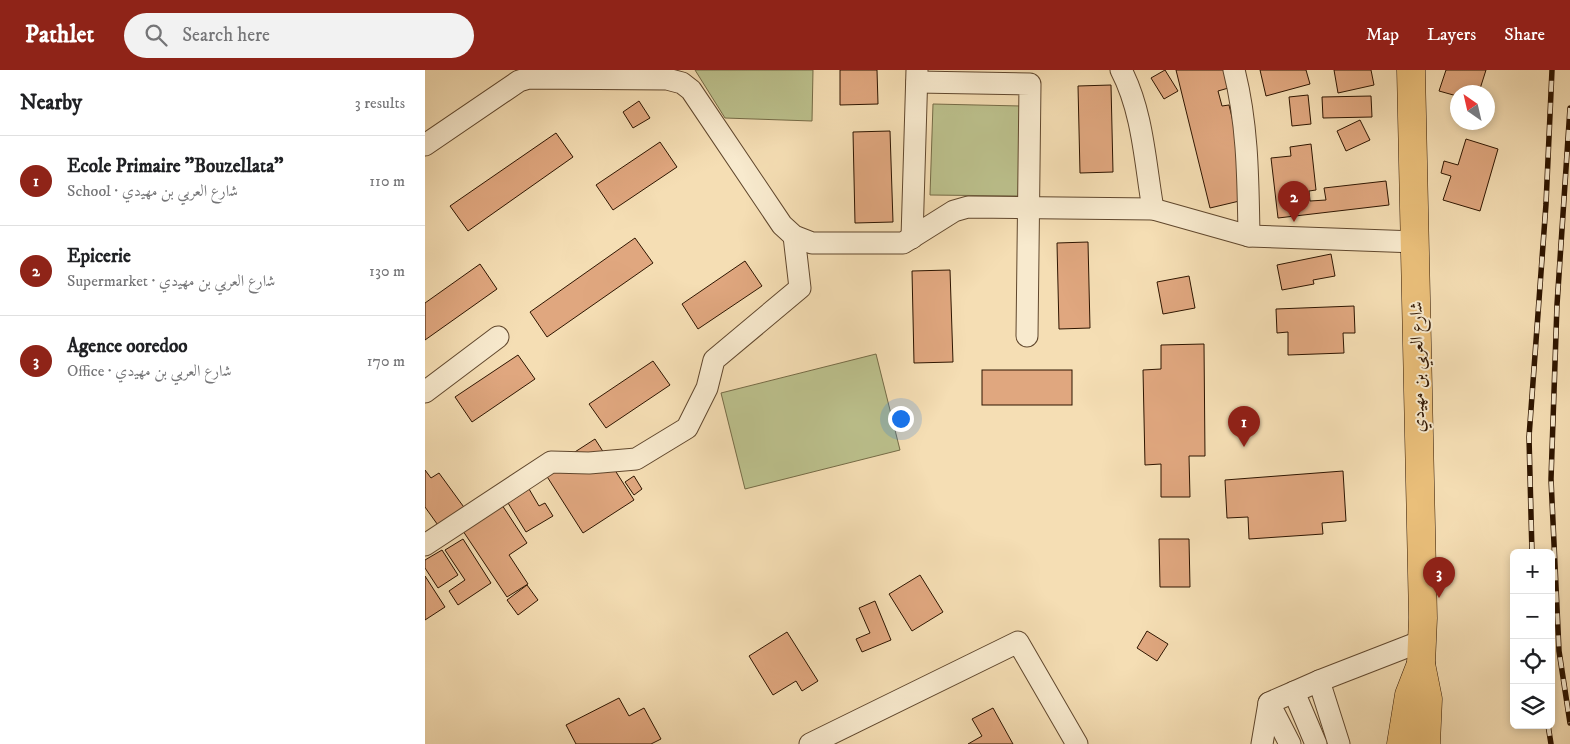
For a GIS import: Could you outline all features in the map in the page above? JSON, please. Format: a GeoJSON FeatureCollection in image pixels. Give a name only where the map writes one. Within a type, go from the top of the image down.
{"type":"FeatureCollection","features":[{"type":"Feature","properties":{"kind":"main road","name":"ﺷﺍﺭﻉ ﺍﻟﻌﺮﺑﻲ ﺑﻦ ﻣﻬﻴﺩﻱ"},"geometry":{"type":"LineString","coordinates":[[1411,70],[1416,242],[1422,652]]}},
{"type":"Feature","properties":{"kind":"main road"},"geometry":{"type":"LineString","coordinates":[[1401,744],[1409,695],[1422,652]]}},
{"type":"Feature","properties":{"kind":"main road"},"geometry":{"type":"LineString","coordinates":[[1422,652],[1428,699],[1426,744]]}},
{"type":"Feature","properties":{"kind":"street"},"geometry":{"type":"LineString","coordinates":[[679,70],[782,225],[794,236],[812,243],[903,243],[954,211],[985,206],[1153,209],[1249,236],[1416,242]]}},
{"type":"Feature","properties":{"kind":"street"},"geometry":{"type":"LineString","coordinates":[[1121,70],[1129,84],[1138,114],[1153,209]]}},
{"type":"Feature","properties":{"kind":"street"},"geometry":{"type":"LineString","coordinates":[[1234,70],[1242,103],[1246,137],[1249,236]]}},
{"type":"Feature","properties":{"kind":"street"},"geometry":{"type":"LineString","coordinates":[[425,144],[523,75],[529,78],[667,79],[682,83],[691,90]]}},
{"type":"Feature","properties":{"kind":"street"},"geometry":{"type":"LineString","coordinates":[[912,238],[917,76],[1030,84],[1027,336]]}},
{"type":"Feature","properties":{"kind":"street"},"geometry":{"type":"LineString","coordinates":[[425,545],[551,462],[589,463],[636,459],[687,428],[707,388],[714,360],[800,288],[794,236]]}},
{"type":"Feature","properties":{"kind":"street"},"geometry":{"type":"LineString","coordinates":[[425,392],[498,337]]}},
{"type":"Feature","properties":{"kind":"street"},"geometry":{"type":"LineString","coordinates":[[809,744],[832,739],[1018,642],[1077,744]]}},
{"type":"Feature","properties":{"kind":"street"},"geometry":{"type":"LineString","coordinates":[[1269,703],[1319,681],[1422,652]]}},
{"type":"Feature","properties":{"kind":"street"},"geometry":{"type":"LineString","coordinates":[[1319,681],[1339,744]]}},
{"type":"Feature","properties":{"kind":"street"},"geometry":{"type":"LineString","coordinates":[[1294,692],[1316,744]]}},
{"type":"Feature","properties":{"kind":"street"},"geometry":{"type":"LineString","coordinates":[[1262,744],[1269,703]]}},
{"type":"Feature","properties":{"kind":"street"},"geometry":{"type":"LineString","coordinates":[[1269,703],[1290,744]]}},
{"type":"Feature","properties":{"kind":"green space"},"geometry":{"type":"Polygon","coordinates":[[[695,70],[813,70],[812,121],[725,118],[695,70]]]}},
{"type":"Feature","properties":{"kind":"green space"},"geometry":{"type":"Polygon","coordinates":[[[933,104],[1021,106],[1019,196],[930,195],[933,104]]]}},
{"type":"Feature","properties":{"kind":"green space"},"geometry":{"type":"Polygon","coordinates":[[[876,354],[900,450],[745,489],[721,393],[876,354]]]}},
{"type":"Feature","properties":{"kind":"building"},"geometry":{"type":"Polygon","coordinates":[[[840,70],[877,70],[878,104],[840,105],[840,70]]]}},
{"type":"Feature","properties":{"kind":"building"},"geometry":{"type":"Polygon","coordinates":[[[1165,70],[1178,91],[1164,99],[1151,78],[1165,70]]]}},
{"type":"Feature","properties":{"kind":"building"},"geometry":{"type":"Polygon","coordinates":[[[1176,70],[1228,70],[1232,87],[1218,91],[1222,106],[1229,105],[1252,198],[1210,208],[1176,70]]]}},
{"type":"Feature","properties":{"kind":"building"},"geometry":{"type":"Polygon","coordinates":[[[1260,70],[1306,70],[1310,84],[1266,96],[1260,70]]]}},
{"type":"Feature","properties":{"kind":"building"},"geometry":{"type":"Polygon","coordinates":[[[1334,70],[1371,70],[1374,85],[1338,93],[1334,70]]]}},
{"type":"Feature","properties":{"kind":"building"},"geometry":{"type":"Polygon","coordinates":[[[1446,70],[1486,70],[1481,85],[1450,85],[1450,94],[1439,91],[1446,70]]]}},
{"type":"Feature","properties":{"kind":"building"},"geometry":{"type":"Polygon","coordinates":[[[1111,85],[1113,172],[1080,173],[1078,86],[1111,85]]]}},
{"type":"Feature","properties":{"kind":"building"},"geometry":{"type":"Polygon","coordinates":[[[1308,95],[1311,124],[1292,126],[1289,97],[1308,95]]]}},
{"type":"Feature","properties":{"kind":"building"},"geometry":{"type":"Polygon","coordinates":[[[1371,96],[1372,117],[1323,118],[1322,97],[1371,96]]]}},
{"type":"Feature","properties":{"kind":"building"},"geometry":{"type":"Polygon","coordinates":[[[639,101],[650,118],[633,128],[623,112],[639,101]]]}},
{"type":"Feature","properties":{"kind":"building"},"geometry":{"type":"Polygon","coordinates":[[[1360,120],[1370,140],[1346,151],[1337,131],[1360,120]]]}},
{"type":"Feature","properties":{"kind":"building"},"geometry":{"type":"Polygon","coordinates":[[[890,131],[893,222],[855,223],[853,132],[890,131]]]}},
{"type":"Feature","properties":{"kind":"building"},"geometry":{"type":"Polygon","coordinates":[[[556,133],[573,157],[468,231],[450,206],[556,133]]]}},
{"type":"Feature","properties":{"kind":"building"},"geometry":{"type":"Polygon","coordinates":[[[1466,139],[1498,149],[1480,211],[1443,200],[1451,176],[1441,173],[1444,161],[1458,165],[1466,139]]]}},
{"type":"Feature","properties":{"kind":"building"},"geometry":{"type":"Polygon","coordinates":[[[660,142],[677,167],[613,210],[596,185],[660,142]]]}},
{"type":"Feature","properties":{"kind":"building"},"geometry":{"type":"Polygon","coordinates":[[[1311,144],[1316,190],[1309,191],[1310,201],[1326,200],[1324,188],[1386,181],[1389,205],[1278,218],[1271,158],[1291,156],[1290,147],[1311,144]]]}},
{"type":"Feature","properties":{"kind":"building"},"geometry":{"type":"Polygon","coordinates":[[[635,238],[653,263],[547,337],[530,312],[635,238]]]}},
{"type":"Feature","properties":{"kind":"building"},"geometry":{"type":"Polygon","coordinates":[[[1088,242],[1090,328],[1059,329],[1057,243],[1088,242]]]}},
{"type":"Feature","properties":{"kind":"building"},"geometry":{"type":"Polygon","coordinates":[[[1331,254],[1335,276],[1313,280],[1314,284],[1282,290],[1277,265],[1331,254]]]}},
{"type":"Feature","properties":{"kind":"building"},"geometry":{"type":"Polygon","coordinates":[[[745,261],[762,286],[698,329],[682,304],[745,261]]]}},
{"type":"Feature","properties":{"kind":"building"},"geometry":{"type":"Polygon","coordinates":[[[480,264],[497,289],[425,340],[425,303],[480,264]]]}},
{"type":"Feature","properties":{"kind":"building"},"geometry":{"type":"Polygon","coordinates":[[[950,270],[953,362],[914,363],[912,271],[950,270]]]}},
{"type":"Feature","properties":{"kind":"building"},"geometry":{"type":"Polygon","coordinates":[[[1189,276],[1195,308],[1163,314],[1157,282],[1189,276]]]}},
{"type":"Feature","properties":{"kind":"building"},"geometry":{"type":"Polygon","coordinates":[[[1354,306],[1355,333],[1343,333],[1344,353],[1288,355],[1288,332],[1277,333],[1276,309],[1354,306]]]}},
{"type":"Feature","properties":{"kind":"building"},"geometry":{"type":"Polygon","coordinates":[[[1204,344],[1205,456],[1189,456],[1190,497],[1161,497],[1161,464],[1145,465],[1143,370],[1161,369],[1161,345],[1204,344]]]}},
{"type":"Feature","properties":{"kind":"building"},"geometry":{"type":"Polygon","coordinates":[[[518,355],[535,379],[472,422],[455,397],[518,355]]]}},
{"type":"Feature","properties":{"kind":"building"},"geometry":{"type":"Polygon","coordinates":[[[653,361],[670,385],[606,428],[589,404],[653,361]]]}},
{"type":"Feature","properties":{"kind":"building"},"geometry":{"type":"Polygon","coordinates":[[[982,370],[1072,370],[1072,405],[982,405],[982,370]]]}},
{"type":"Feature","properties":{"kind":"building"},"geometry":{"type":"Polygon","coordinates":[[[595,439],[634,500],[583,533],[546,475],[564,459],[595,439]]]}},
{"type":"Feature","properties":{"kind":"building"},"geometry":{"type":"Polygon","coordinates":[[[425,470],[431,478],[439,473],[466,510],[440,528],[425,507],[425,470]]]}},
{"type":"Feature","properties":{"kind":"building"},"geometry":{"type":"Polygon","coordinates":[[[1343,471],[1346,521],[1322,523],[1323,534],[1249,539],[1248,517],[1227,518],[1225,480],[1343,471]]]}},
{"type":"Feature","properties":{"kind":"building"},"geometry":{"type":"Polygon","coordinates":[[[634,476],[642,489],[634,495],[625,482],[634,476]]]}},
{"type":"Feature","properties":{"kind":"building"},"geometry":{"type":"Polygon","coordinates":[[[529,489],[539,506],[545,503],[553,516],[526,532],[508,503],[529,489]]]}},
{"type":"Feature","properties":{"kind":"building"},"geometry":{"type":"Polygon","coordinates":[[[502,505],[527,543],[509,555],[528,584],[507,597],[463,531],[502,505]]]}},
{"type":"Feature","properties":{"kind":"building"},"geometry":{"type":"Polygon","coordinates":[[[463,539],[491,583],[458,605],[449,591],[465,580],[445,550],[463,539]]]}},
{"type":"Feature","properties":{"kind":"building"},"geometry":{"type":"Polygon","coordinates":[[[1159,539],[1189,539],[1190,587],[1160,587],[1159,539]]]}},
{"type":"Feature","properties":{"kind":"building"},"geometry":{"type":"Polygon","coordinates":[[[442,550],[458,575],[438,588],[425,568],[425,560],[442,550]]]}},
{"type":"Feature","properties":{"kind":"building"},"geometry":{"type":"Polygon","coordinates":[[[920,575],[943,612],[912,631],[889,594],[920,575]]]}},
{"type":"Feature","properties":{"kind":"building"},"geometry":{"type":"Polygon","coordinates":[[[425,576],[445,607],[425,620],[425,576]]]}},
{"type":"Feature","properties":{"kind":"building"},"geometry":{"type":"Polygon","coordinates":[[[527,585],[538,600],[518,615],[507,600],[527,585]]]}},
{"type":"Feature","properties":{"kind":"building"},"geometry":{"type":"Polygon","coordinates":[[[875,601],[891,640],[862,652],[856,639],[870,633],[859,608],[875,601]]]}},
{"type":"Feature","properties":{"kind":"building"},"geometry":{"type":"Polygon","coordinates":[[[1147,631],[1168,644],[1157,661],[1137,648],[1147,631]]]}},
{"type":"Feature","properties":{"kind":"building"},"geometry":{"type":"Polygon","coordinates":[[[787,632],[818,681],[802,691],[796,681],[773,695],[749,656],[787,632]]]}},
{"type":"Feature","properties":{"kind":"building"},"geometry":{"type":"Polygon","coordinates":[[[619,698],[629,716],[644,708],[661,739],[651,744],[576,744],[566,725],[619,698]]]}},
{"type":"Feature","properties":{"kind":"building"},"geometry":{"type":"Polygon","coordinates":[[[993,708],[1013,744],[968,744],[982,736],[972,719],[993,708]]]}},
{"type":"Feature","properties":{"kind":"railway"},"geometry":{"type":"LineString","coordinates":[[1532,549],[1529,437],[1546,204],[1552,70]]}},
{"type":"Feature","properties":{"kind":"railway"},"geometry":{"type":"LineString","coordinates":[[1570,108],[1557,305],[1551,479],[1559,651],[1570,723]]}},
{"type":"Feature","properties":{"kind":"railway"},"geometry":{"type":"LineString","coordinates":[[1549,729],[1551,744]]}},
{"type":"Feature","properties":{"kind":"place","name":"Epicerie"},"geometry":{"type":"Point","coordinates":[1294,222]}},
{"type":"Feature","properties":{"kind":"place","name":"Ecole Primaire \"Bouzellata\""},"geometry":{"type":"Point","coordinates":[1244,447]}},
{"type":"Feature","properties":{"kind":"place","name":"Agence ooredoo"},"geometry":{"type":"Point","coordinates":[1439,598]}}]}
